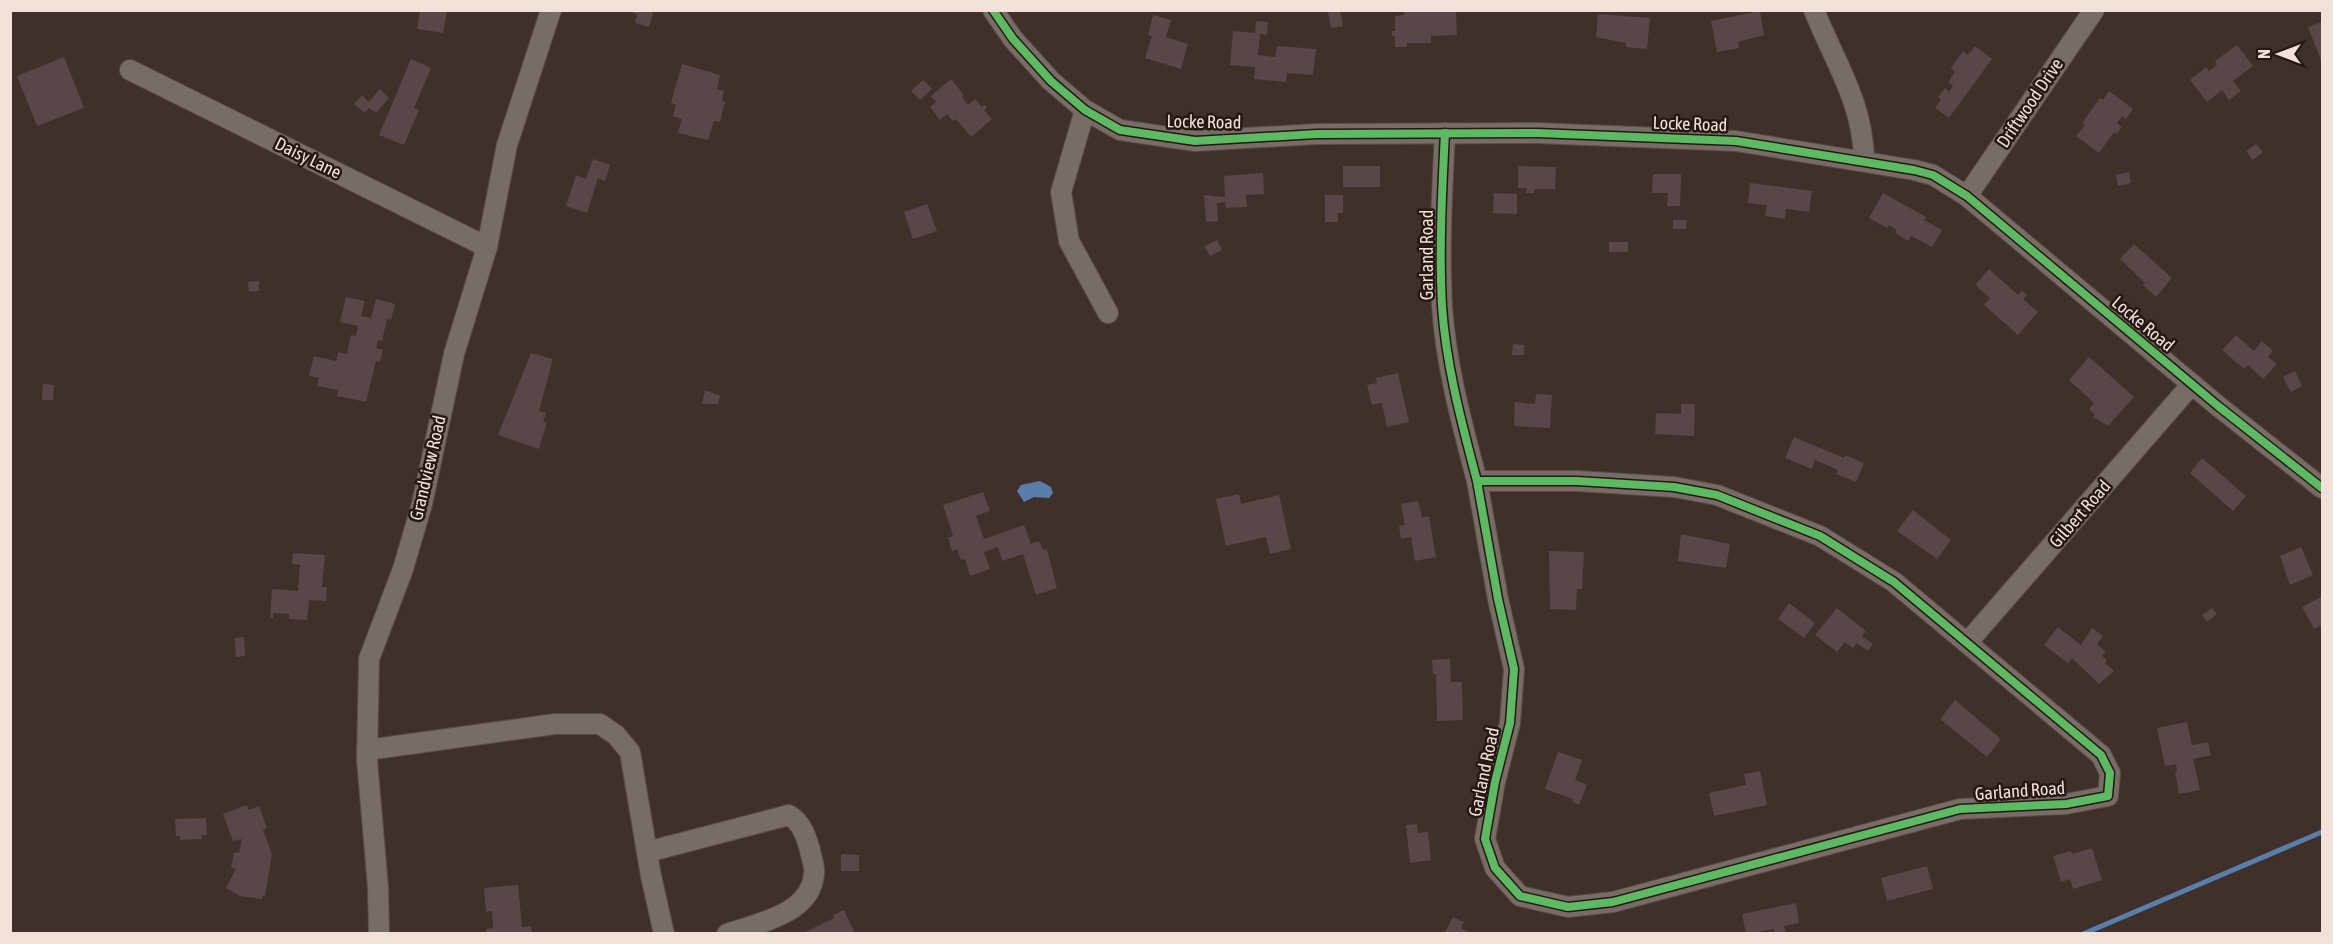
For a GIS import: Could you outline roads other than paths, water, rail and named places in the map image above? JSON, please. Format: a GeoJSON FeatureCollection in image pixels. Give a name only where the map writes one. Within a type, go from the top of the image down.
{"type":"FeatureCollection","features":[{"type":"Feature","properties":{"kind":"street","name":"Grandview Road"},"geometry":{"type":"LineString","coordinates":[[379,933],[378,887],[367,750],[369,659],[403,569],[422,504],[454,354],[487,247],[507,145],[551,10]]}},
{"type":"Feature","properties":{"kind":"street","name":"Locke Road"},"geometry":{"type":"LineString","coordinates":[[993,10],[1013,39],[1051,81],[1085,110],[1120,130],[1195,141],[1317,134],[1445,133],[1537,133],[1736,141],[1864,160],[1933,175],[1967,196],[2192,384],[2322,488]]}},
{"type":"Feature","properties":{"kind":"street"},"geometry":{"type":"LineString","coordinates":[[1814,10],[1856,104],[1863,132],[1864,160]]}},
{"type":"Feature","properties":{"kind":"street","name":"Driftwood Drive"},"geometry":{"type":"LineString","coordinates":[[1967,196],[2094,10]]}},
{"type":"Feature","properties":{"kind":"street","name":"Daisy Lane"},"geometry":{"type":"LineString","coordinates":[[130,70],[487,247]]}},
{"type":"Feature","properties":{"kind":"street"},"geometry":{"type":"LineString","coordinates":[[1085,110],[1061,192],[1069,241],[1108,313]]}},
{"type":"Feature","properties":{"kind":"street","name":"Garland Road"},"geometry":{"type":"LineString","coordinates":[[1445,133],[1440,234],[1443,308],[1456,403],[1477,481],[1498,598],[1514,669],[1510,723],[1495,782],[1485,839],[1495,868],[1520,896],[1568,907],[1613,902],[1960,809],[2066,804],[2108,796],[2110,773],[2101,755],[1894,582],[1820,536],[1717,495],[1674,486],[1577,481],[1477,481]]}},
{"type":"Feature","properties":{"kind":"street","name":"Gilbert Road"},"geometry":{"type":"LineString","coordinates":[[1967,644],[2192,384]]}},
{"type":"Feature","properties":{"kind":"street"},"geometry":{"type":"LineString","coordinates":[[367,750],[555,724],[600,724],[616,735],[630,752],[664,933]]}},
{"type":"Feature","properties":{"kind":"street"},"geometry":{"type":"LineString","coordinates":[[647,852],[789,815],[798,821],[807,840],[815,872],[811,889],[787,914],[727,933]]}},
{"type":"Feature","properties":{"kind":"water"},"geometry":{"type":"Polygon","coordinates":[[[1040,481],[1051,487],[1053,493],[1049,498],[1034,497],[1024,502],[1017,491],[1021,485],[1040,481]]]}},
{"type":"Feature","properties":{"kind":"waterway"},"geometry":{"type":"LineString","coordinates":[[2083,934],[2322,832]]}}]}
